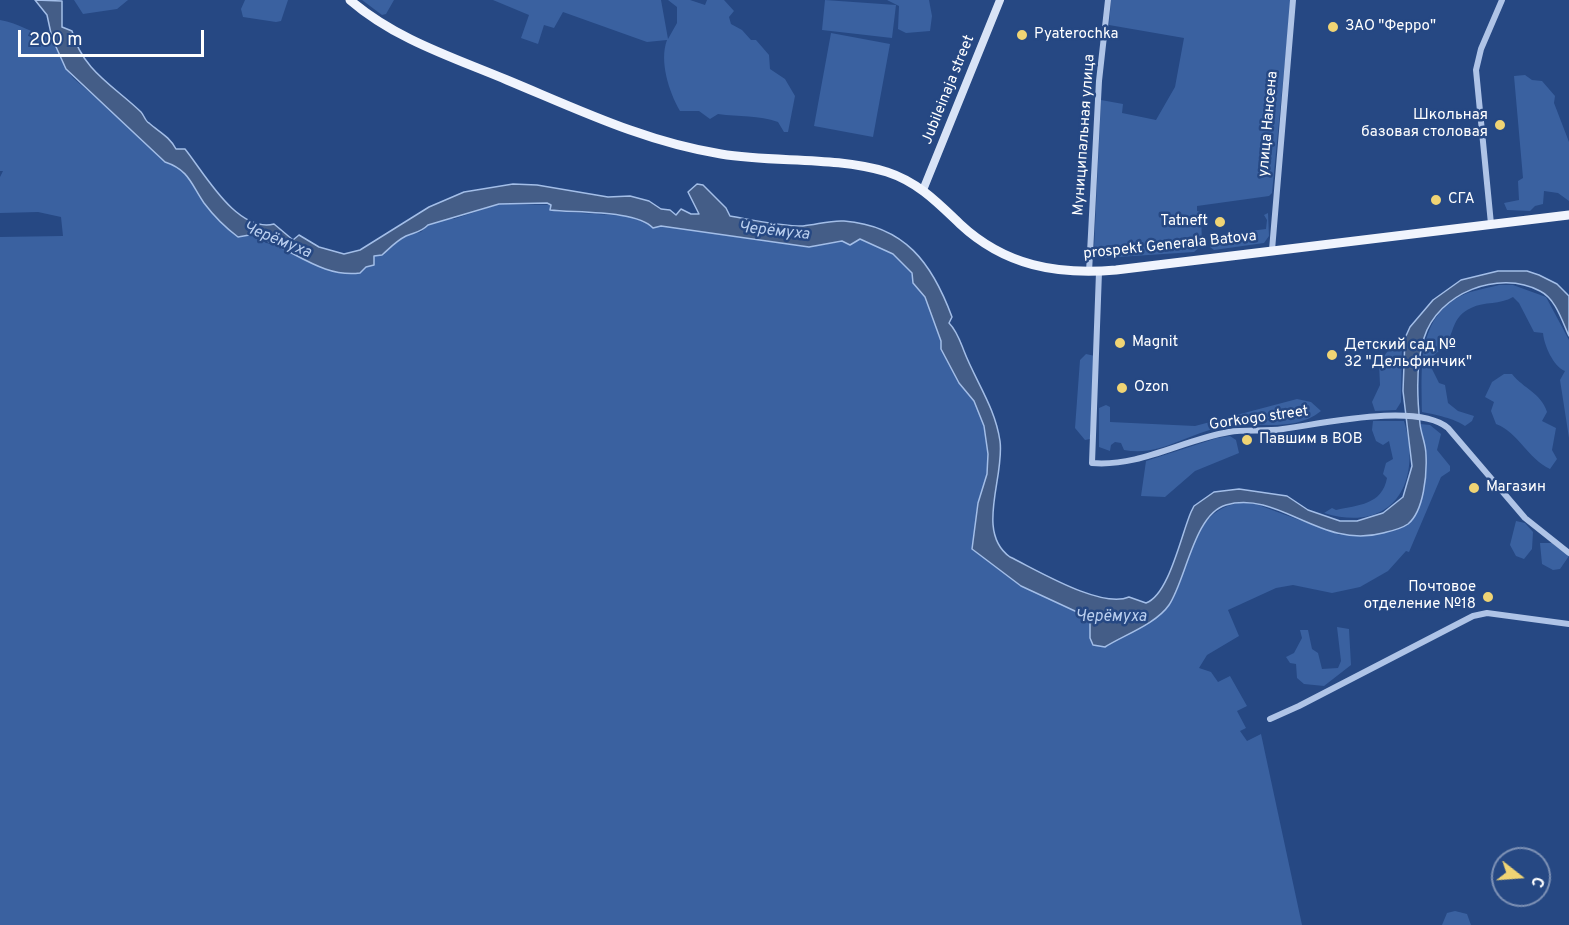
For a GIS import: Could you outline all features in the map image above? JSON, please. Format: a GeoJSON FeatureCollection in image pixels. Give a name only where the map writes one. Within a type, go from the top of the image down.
{"type":"FeatureCollection","features":[{"type":"Feature","properties":{"kind":"main road","name":"prospekt Generala Batova"},"geometry":{"type":"LineString","coordinates":[[350,0],[395,33],[627,130],[667,143],[722,154],[862,166],[889,173],[923,190],[971,234],[998,253],[1043,268],[1094,272],[1569,215]]}},
{"type":"Feature","properties":{"kind":"street","name":"Jubileinaja street"},"geometry":{"type":"LineString","coordinates":[[923,190],[1000,0]]}},
{"type":"Feature","properties":{"kind":"street","name":"Муниципальная улица"},"geometry":{"type":"LineString","coordinates":[[1094,272],[1099,81],[1108,0]]}},
{"type":"Feature","properties":{"kind":"street","name":"улица Нансена"},"geometry":{"type":"LineString","coordinates":[[1272,250],[1293,0]]}},
{"type":"Feature","properties":{"kind":"street"},"geometry":{"type":"LineString","coordinates":[[1491,224],[1476,70],[1481,49],[1503,0]]}},
{"type":"Feature","properties":{"kind":"street","name":"Gorkogo street"},"geometry":{"type":"LineString","coordinates":[[1094,272],[1092,463],[1128,462],[1227,432],[1284,429],[1346,418],[1427,419],[1439,422],[1448,428],[1525,518],[1569,553]]}},
{"type":"Feature","properties":{"kind":"street"},"geometry":{"type":"LineString","coordinates":[[1270,719],[1473,616],[1504,615],[1569,624]]}},
{"type":"Feature","properties":{"kind":"shaded area"},"geometry":{"type":"Polygon","coordinates":[[[74,0],[128,0],[117,9],[83,14],[74,0]]]}},
{"type":"Feature","properties":{"kind":"shaded area"},"geometry":{"type":"Polygon","coordinates":[[[245,0],[288,0],[281,21],[276,22],[243,17],[241,9],[245,0]]]}},
{"type":"Feature","properties":{"kind":"shaded area"},"geometry":{"type":"Polygon","coordinates":[[[362,0],[394,0],[386,14],[382,15],[362,0]]]}},
{"type":"Feature","properties":{"kind":"shaded area"},"geometry":{"type":"Polygon","coordinates":[[[493,0],[661,0],[668,39],[677,23],[677,7],[668,0],[690,0],[705,5],[707,0],[724,0],[734,11],[729,17],[731,24],[742,30],[751,40],[756,40],[769,55],[770,69],[785,79],[795,96],[788,132],[784,132],[778,122],[764,118],[718,114],[710,119],[699,111],[680,111],[666,76],[664,57],[667,40],[647,42],[563,12],[554,28],[544,25],[538,44],[521,38],[529,15],[493,0]]]}},
{"type":"Feature","properties":{"kind":"shaded area"},"geometry":{"type":"Polygon","coordinates":[[[825,0],[896,5],[892,38],[822,30],[825,0]]]}},
{"type":"Feature","properties":{"kind":"shaded area"},"geometry":{"type":"Polygon","coordinates":[[[887,0],[929,0],[932,16],[930,31],[906,33],[898,29],[899,6],[887,0]]]}},
{"type":"Feature","properties":{"kind":"shaded area"},"geometry":{"type":"Polygon","coordinates":[[[1111,0],[1291,0],[1272,193],[1269,196],[1197,206],[1197,211],[1201,212],[1202,245],[1194,252],[1103,258],[1094,248],[1101,100],[1123,104],[1122,113],[1156,120],[1175,87],[1184,38],[1109,25],[1111,0]]]}},
{"type":"Feature","properties":{"kind":"shaded area"},"geometry":{"type":"Polygon","coordinates":[[[0,20],[52,38],[66,69],[73,78],[137,133],[165,162],[175,165],[193,181],[204,203],[238,237],[255,234],[266,243],[277,245],[308,262],[360,273],[373,256],[386,251],[407,235],[421,232],[428,225],[445,218],[454,219],[499,204],[551,205],[550,211],[626,216],[661,226],[809,247],[860,239],[893,254],[912,273],[913,283],[925,297],[941,341],[941,349],[959,383],[974,401],[984,426],[988,474],[978,504],[972,549],[1021,586],[1090,618],[1090,638],[1121,633],[1140,626],[1166,609],[1176,594],[1200,530],[1216,512],[1226,507],[1238,503],[1253,503],[1340,535],[1421,499],[1426,454],[1420,424],[1430,425],[1441,434],[1437,450],[1450,466],[1450,471],[1441,477],[1409,552],[1406,551],[1388,571],[1360,587],[1332,593],[1293,585],[1276,588],[1228,610],[1239,636],[1207,655],[1199,668],[1211,672],[1218,682],[1230,676],[1247,706],[1237,711],[1246,728],[1240,731],[1247,741],[1261,734],[1302,925],[0,925],[0,237],[63,236],[61,217],[38,212],[0,213],[0,177],[3,171],[0,171],[0,20]]]}},
{"type":"Feature","properties":{"kind":"shaded area"},"geometry":{"type":"Polygon","coordinates":[[[831,33],[890,44],[873,137],[814,126],[831,33]]]}},
{"type":"Feature","properties":{"kind":"shaded area"},"geometry":{"type":"Polygon","coordinates":[[[1525,75],[1532,80],[1542,81],[1555,96],[1554,103],[1569,142],[1569,201],[1558,193],[1544,191],[1543,204],[1535,206],[1530,211],[1507,210],[1504,203],[1519,200],[1518,181],[1523,178],[1514,76],[1525,75]]]}},
{"type":"Feature","properties":{"kind":"shaded area"},"geometry":{"type":"Polygon","coordinates":[[[1268,213],[1269,236],[1264,243],[1214,250],[1210,247],[1212,236],[1266,229],[1267,220],[1264,215],[1268,213]]]}},
{"type":"Feature","properties":{"kind":"shaded area"},"geometry":{"type":"Polygon","coordinates":[[[1499,285],[1513,285],[1546,297],[1569,340],[1569,438],[1560,380],[1565,371],[1550,355],[1543,333],[1534,332],[1519,303],[1513,297],[1476,306],[1465,312],[1457,320],[1445,345],[1429,363],[1439,383],[1445,385],[1448,403],[1458,411],[1474,416],[1472,421],[1465,426],[1439,415],[1422,412],[1422,366],[1427,336],[1433,323],[1442,310],[1464,294],[1499,285]]]}},
{"type":"Feature","properties":{"kind":"shaded area"},"geometry":{"type":"Polygon","coordinates":[[[1402,338],[1401,402],[1396,410],[1375,411],[1372,402],[1380,385],[1379,363],[1393,344],[1402,338]]]}},
{"type":"Feature","properties":{"kind":"shaded area"},"geometry":{"type":"Polygon","coordinates":[[[1086,354],[1095,356],[1090,439],[1085,440],[1075,428],[1080,360],[1086,354]]]}},
{"type":"Feature","properties":{"kind":"shaded area"},"geometry":{"type":"Polygon","coordinates":[[[1504,374],[1512,374],[1541,400],[1547,412],[1542,421],[1556,428],[1552,450],[1557,459],[1550,469],[1535,459],[1511,433],[1496,424],[1491,411],[1494,402],[1485,397],[1492,382],[1504,374]]]}},
{"type":"Feature","properties":{"kind":"shaded area"},"geometry":{"type":"Polygon","coordinates":[[[1297,399],[1311,402],[1321,411],[1310,418],[1286,424],[1222,427],[1150,450],[1124,450],[1121,443],[1115,442],[1111,445],[1110,451],[1099,447],[1099,408],[1106,405],[1110,407],[1110,422],[1195,426],[1297,399]]]}},
{"type":"Feature","properties":{"kind":"shaded area"},"geometry":{"type":"Polygon","coordinates":[[[1373,421],[1404,421],[1409,444],[1409,464],[1405,483],[1397,498],[1385,509],[1368,516],[1348,518],[1324,513],[1332,508],[1336,510],[1368,502],[1380,494],[1384,487],[1387,478],[1383,474],[1386,463],[1393,459],[1389,441],[1383,445],[1376,441],[1372,430],[1373,421]]]}},
{"type":"Feature","properties":{"kind":"shaded area"},"geometry":{"type":"Polygon","coordinates":[[[1230,436],[1236,440],[1239,453],[1195,471],[1165,497],[1141,496],[1146,461],[1230,436]]]}},
{"type":"Feature","properties":{"kind":"shaded area"},"geometry":{"type":"Polygon","coordinates":[[[1516,521],[1525,523],[1533,532],[1532,549],[1524,559],[1516,556],[1510,545],[1516,521]]]}},
{"type":"Feature","properties":{"kind":"shaded area"},"geometry":{"type":"Polygon","coordinates":[[[1540,543],[1552,543],[1569,556],[1560,569],[1553,570],[1542,564],[1540,543]]]}},
{"type":"Feature","properties":{"kind":"shaded area"},"geometry":{"type":"Polygon","coordinates":[[[1337,627],[1349,629],[1351,665],[1324,686],[1304,684],[1297,678],[1296,664],[1290,663],[1286,657],[1294,653],[1302,638],[1300,630],[1308,630],[1312,649],[1318,653],[1322,669],[1338,668],[1341,661],[1337,627]]]}},
{"type":"Feature","properties":{"kind":"shaded area"},"geometry":{"type":"Polygon","coordinates":[[[1455,911],[1467,914],[1471,925],[1442,925],[1447,913],[1455,911]]]}},
{"type":"Feature","properties":{"kind":"water","name":"Черёмуха"},"geometry":{"type":"Polygon","coordinates":[[[35,0],[62,1],[62,27],[72,31],[77,45],[91,67],[141,112],[148,122],[167,137],[176,149],[185,149],[212,186],[235,211],[247,220],[260,224],[274,224],[293,240],[299,235],[319,247],[344,254],[360,250],[429,207],[464,192],[513,184],[537,185],[608,197],[630,196],[649,201],[676,215],[681,209],[691,214],[699,214],[688,192],[697,184],[703,185],[726,208],[730,216],[794,226],[844,221],[865,224],[900,239],[925,264],[935,280],[952,317],[949,323],[958,336],[998,429],[1000,455],[993,519],[994,533],[1000,546],[1010,557],[1052,579],[1102,598],[1129,597],[1146,603],[1154,598],[1168,577],[1194,506],[1214,492],[1239,489],[1287,496],[1308,510],[1340,521],[1357,521],[1383,513],[1403,497],[1412,466],[1403,391],[1405,338],[1410,327],[1433,300],[1461,280],[1498,271],[1527,271],[1557,284],[1569,296],[1569,336],[1550,299],[1540,291],[1524,285],[1489,284],[1472,289],[1456,298],[1431,322],[1421,348],[1418,369],[1418,403],[1426,451],[1426,472],[1418,510],[1408,524],[1383,533],[1361,536],[1340,534],[1264,505],[1245,503],[1226,505],[1215,511],[1198,534],[1175,594],[1163,612],[1105,647],[1093,645],[1090,638],[1090,618],[1021,586],[972,549],[978,503],[987,474],[988,454],[984,426],[974,401],[959,383],[941,349],[941,341],[925,297],[913,283],[912,273],[893,254],[860,239],[850,245],[842,241],[809,247],[661,226],[653,228],[645,222],[620,215],[550,210],[551,205],[547,203],[499,204],[428,225],[399,240],[382,255],[374,256],[374,265],[366,267],[360,273],[349,274],[328,270],[255,234],[238,237],[224,225],[204,203],[184,173],[165,162],[66,69],[52,38],[47,15],[35,0]]]}},
{"type":"Feature","properties":{"kind":"place","name":"ЗАО \"Ферро\""},"geometry":{"type":"Point","coordinates":[1333,27]}},
{"type":"Feature","properties":{"kind":"place","name":"Pyaterochka"},"geometry":{"type":"Point","coordinates":[1022,35]}},
{"type":"Feature","properties":{"kind":"place","name":"Школьная базовая столовая"},"geometry":{"type":"Point","coordinates":[1500,125]}},
{"type":"Feature","properties":{"kind":"place","name":"СГА"},"geometry":{"type":"Point","coordinates":[1436,200]}},
{"type":"Feature","properties":{"kind":"place","name":"Tatneft"},"geometry":{"type":"Point","coordinates":[1220,222]}},
{"type":"Feature","properties":{"kind":"place","name":"Magnit"},"geometry":{"type":"Point","coordinates":[1120,343]}},
{"type":"Feature","properties":{"kind":"place","name":"Детский сад № 32 \"Дельфинчик\""},"geometry":{"type":"Point","coordinates":[1332,355]}},
{"type":"Feature","properties":{"kind":"place","name":"Ozon"},"geometry":{"type":"Point","coordinates":[1122,388]}},
{"type":"Feature","properties":{"kind":"place","name":"Павшим в ВОВ"},"geometry":{"type":"Point","coordinates":[1247,440]}},
{"type":"Feature","properties":{"kind":"place","name":"Магазин"},"geometry":{"type":"Point","coordinates":[1474,488]}},
{"type":"Feature","properties":{"kind":"place","name":"Почтовое отделение №18"},"geometry":{"type":"Point","coordinates":[1488,597]}}]}
